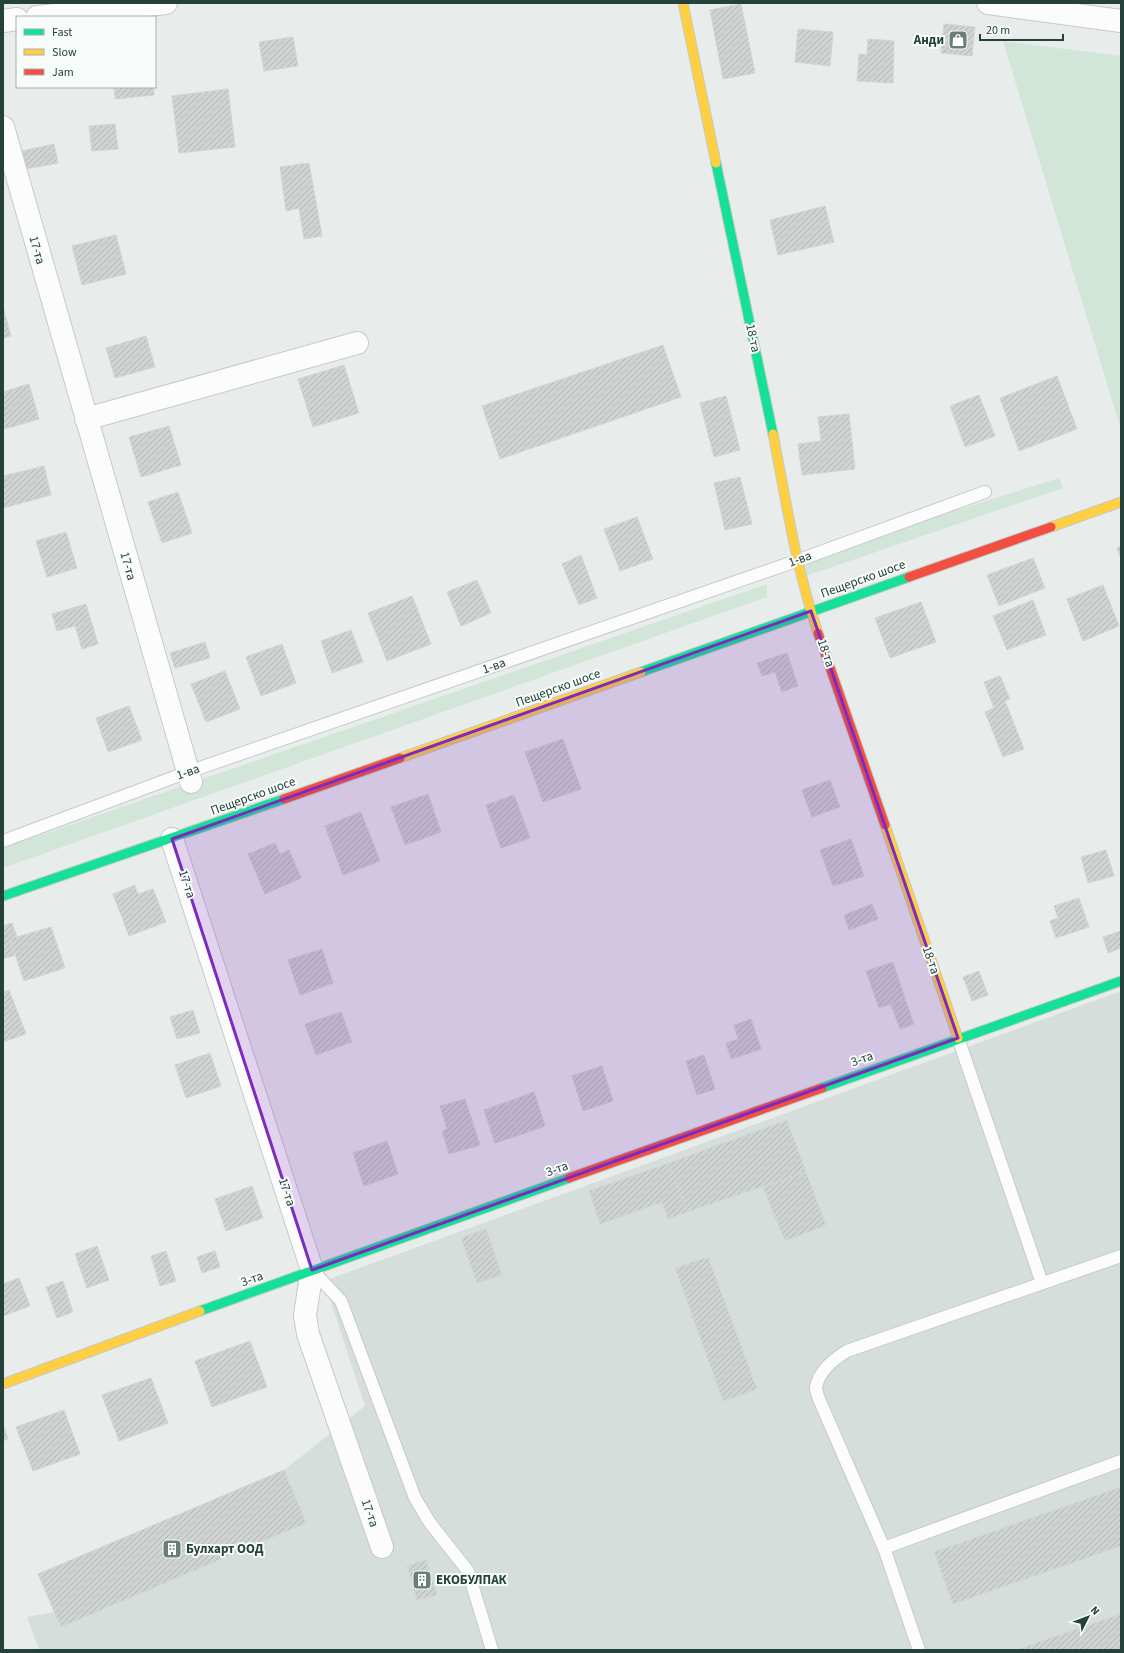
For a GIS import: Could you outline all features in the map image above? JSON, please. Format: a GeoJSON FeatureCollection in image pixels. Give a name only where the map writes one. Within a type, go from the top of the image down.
{"type":"FeatureCollection","features":[{"type":"Feature","properties":{"kind":"street"},"geometry":{"type":"LineString","coordinates":[[46,16],[166,3]]}},
{"type":"Feature","properties":{"kind":"street","name":"18-та"},"geometry":{"type":"LineString","coordinates":[[682,3],[811,612],[958,1038]]}},
{"type":"Feature","properties":{"kind":"street"},"geometry":{"type":"LineString","coordinates":[[988,3],[1121,21]]}},
{"type":"Feature","properties":{"kind":"street"},"geometry":{"type":"LineString","coordinates":[[3,21],[16,19]]}},
{"type":"Feature","properties":{"kind":"street","name":"17-та"},"geometry":{"type":"LineString","coordinates":[[3,128],[189,777]]}},
{"type":"Feature","properties":{"kind":"street"},"geometry":{"type":"LineString","coordinates":[[86,419],[357,343]]}},
{"type":"Feature","properties":{"kind":"street","name":"Пещерско шосе"},"geometry":{"type":"LineString","coordinates":[[3,896],[172,839],[1121,502]]}},
{"type":"Feature","properties":{"kind":"street","name":"17-та"},"geometry":{"type":"LineString","coordinates":[[172,839],[312,1270],[305,1315],[308,1334],[382,1547]]}},
{"type":"Feature","properties":{"kind":"street","name":"3-та"},"geometry":{"type":"LineString","coordinates":[[3,1384],[312,1270],[1121,981]]}},
{"type":"Feature","properties":{"kind":"lane","name":"1-ва"},"geometry":{"type":"LineString","coordinates":[[3,841],[189,777],[799,560],[985,492]]}},
{"type":"Feature","properties":{"kind":"lane","name":"18-та"},"geometry":{"type":"LineString","coordinates":[[958,1038],[1042,1284]]}},
{"type":"Feature","properties":{"kind":"lane"},"geometry":{"type":"LineString","coordinates":[[919,1650],[884,1548],[822,1406],[816,1389],[821,1374],[835,1359],[848,1351],[1121,1256]]}},
{"type":"Feature","properties":{"kind":"lane"},"geometry":{"type":"LineString","coordinates":[[312,1270],[341,1301],[415,1498],[430,1522],[468,1571],[492,1650]]}},
{"type":"Feature","properties":{"kind":"lane"},"geometry":{"type":"LineString","coordinates":[[884,1548],[1121,1461]]}},
{"type":"Feature","properties":{"kind":"highlighted area"},"geometry":{"type":"Polygon","coordinates":[[[811,611],[958,1038],[312,1270],[172,839],[811,611]]]}},
{"type":"Feature","properties":{"kind":"shaded area"},"geometry":{"type":"Polygon","coordinates":[[[1121,991],[1121,1650],[39,1650],[27,1617],[54,1612],[38,1574],[284,1470],[365,1406],[324,1281],[1121,991]]]}},
{"type":"Feature","properties":{"kind":"green space"},"geometry":{"type":"Polygon","coordinates":[[[1003,41],[1121,56],[1121,430],[1003,41]]]}},
{"type":"Feature","properties":{"kind":"green space"},"geometry":{"type":"Polygon","coordinates":[[[1059,478],[1063,488],[803,577],[799,560],[1059,478]]]}},
{"type":"Feature","properties":{"kind":"green space"},"geometry":{"type":"Polygon","coordinates":[[[767,584],[767,597],[3,868],[3,848],[767,584]]]}},
{"type":"Feature","properties":{"kind":"building"},"geometry":{"type":"Polygon","coordinates":[[[741,4],[755,73],[723,79],[710,10],[741,4]]]}},
{"type":"Feature","properties":{"kind":"building","name":"Анди"},"geometry":{"type":"Polygon","coordinates":[[[944,24],[975,27],[972,56],[941,53],[944,24]]]}},
{"type":"Feature","properties":{"kind":"building"},"geometry":{"type":"Polygon","coordinates":[[[798,29],[833,32],[830,66],[795,62],[798,29]]]}},
{"type":"Feature","properties":{"kind":"building"},"geometry":{"type":"Polygon","coordinates":[[[293,37],[298,66],[264,71],[259,42],[293,37]]]}},
{"type":"Feature","properties":{"kind":"building"},"geometry":{"type":"Polygon","coordinates":[[[868,39],[894,41],[893,83],[857,81],[859,54],[867,55],[868,39]]]}},
{"type":"Feature","properties":{"kind":"building"},"geometry":{"type":"Polygon","coordinates":[[[114,88],[153,88],[154,95],[115,99],[114,88]]]}},
{"type":"Feature","properties":{"kind":"building"},"geometry":{"type":"Polygon","coordinates":[[[228,89],[235,147],[179,153],[172,96],[228,89]]]}},
{"type":"Feature","properties":{"kind":"building"},"geometry":{"type":"Polygon","coordinates":[[[115,124],[118,149],[92,151],[89,126],[115,124]]]}},
{"type":"Feature","properties":{"kind":"building"},"geometry":{"type":"Polygon","coordinates":[[[54,144],[58,163],[26,169],[22,151],[54,144]]]}},
{"type":"Feature","properties":{"kind":"building"},"geometry":{"type":"Polygon","coordinates":[[[309,163],[322,236],[304,239],[299,208],[286,211],[280,167],[309,163]]]}},
{"type":"Feature","properties":{"kind":"building"},"geometry":{"type":"Polygon","coordinates":[[[825,206],[834,242],[778,255],[770,220],[825,206]]]}},
{"type":"Feature","properties":{"kind":"building"},"geometry":{"type":"Polygon","coordinates":[[[116,235],[126,274],[82,285],[72,246],[116,235]]]}},
{"type":"Feature","properties":{"kind":"building"},"geometry":{"type":"Polygon","coordinates":[[[3,307],[11,336],[3,338],[3,307]]]}},
{"type":"Feature","properties":{"kind":"building"},"geometry":{"type":"Polygon","coordinates":[[[146,336],[155,367],[115,378],[106,348],[146,336]]]}},
{"type":"Feature","properties":{"kind":"building"},"geometry":{"type":"Polygon","coordinates":[[[663,345],[681,397],[500,459],[482,406],[663,345]]]}},
{"type":"Feature","properties":{"kind":"building"},"geometry":{"type":"Polygon","coordinates":[[[344,365],[359,413],[313,427],[298,379],[344,365]]]}},
{"type":"Feature","properties":{"kind":"building"},"geometry":{"type":"Polygon","coordinates":[[[1057,376],[1077,429],[1019,451],[1000,398],[1057,376]]]}},
{"type":"Feature","properties":{"kind":"building"},"geometry":{"type":"Polygon","coordinates":[[[29,384],[39,419],[5,429],[3,422],[3,392],[29,384]]]}},
{"type":"Feature","properties":{"kind":"building"},"geometry":{"type":"Polygon","coordinates":[[[979,395],[995,436],[965,447],[950,406],[979,395]]]}},
{"type":"Feature","properties":{"kind":"building"},"geometry":{"type":"Polygon","coordinates":[[[726,396],[740,450],[714,457],[700,403],[726,396]]]}},
{"type":"Feature","properties":{"kind":"building"},"geometry":{"type":"Polygon","coordinates":[[[849,414],[855,469],[802,475],[798,444],[821,441],[818,417],[849,414]]]}},
{"type":"Feature","properties":{"kind":"building"},"geometry":{"type":"Polygon","coordinates":[[[169,426],[181,465],[141,477],[129,437],[169,426]]]}},
{"type":"Feature","properties":{"kind":"building"},"geometry":{"type":"Polygon","coordinates":[[[44,466],[51,495],[3,508],[3,476],[44,466]]]}},
{"type":"Feature","properties":{"kind":"building"},"geometry":{"type":"Polygon","coordinates":[[[740,477],[752,524],[725,530],[714,483],[740,477]]]}},
{"type":"Feature","properties":{"kind":"building"},"geometry":{"type":"Polygon","coordinates":[[[178,492],[192,533],[162,543],[148,502],[178,492]]]}},
{"type":"Feature","properties":{"kind":"building"},"geometry":{"type":"Polygon","coordinates":[[[637,517],[653,559],[620,571],[604,529],[637,517]]]}},
{"type":"Feature","properties":{"kind":"building"},"geometry":{"type":"Polygon","coordinates":[[[66,532],[77,568],[47,577],[36,541],[66,532]]]}},
{"type":"Feature","properties":{"kind":"building"},"geometry":{"type":"Polygon","coordinates":[[[1121,546],[1121,559],[1117,548],[1121,546]]]}},
{"type":"Feature","properties":{"kind":"building"},"geometry":{"type":"Polygon","coordinates":[[[581,555],[597,598],[579,605],[562,564],[581,555]]]}},
{"type":"Feature","properties":{"kind":"building"},"geometry":{"type":"Polygon","coordinates":[[[1033,558],[1045,588],[999,606],[987,575],[1033,558]]]}},
{"type":"Feature","properties":{"kind":"building"},"geometry":{"type":"Polygon","coordinates":[[[477,580],[491,613],[461,626],[447,592],[477,580]]]}},
{"type":"Feature","properties":{"kind":"building"},"geometry":{"type":"Polygon","coordinates":[[[1103,585],[1119,626],[1083,641],[1067,599],[1103,585]]]}},
{"type":"Feature","properties":{"kind":"building"},"geometry":{"type":"Polygon","coordinates":[[[412,596],[431,644],[387,661],[368,613],[412,596]]]}},
{"type":"Feature","properties":{"kind":"building"},"geometry":{"type":"Polygon","coordinates":[[[1033,600],[1046,635],[1007,650],[993,616],[1033,600]]]}},
{"type":"Feature","properties":{"kind":"building"},"geometry":{"type":"Polygon","coordinates":[[[921,602],[936,642],[890,658],[875,618],[921,602]]]}},
{"type":"Feature","properties":{"kind":"building"},"geometry":{"type":"Polygon","coordinates":[[[86,604],[98,644],[82,649],[75,626],[57,631],[52,614],[86,604]]]}},
{"type":"Feature","properties":{"kind":"building"},"geometry":{"type":"Polygon","coordinates":[[[351,630],[363,662],[332,673],[321,641],[351,630]]]}},
{"type":"Feature","properties":{"kind":"building"},"geometry":{"type":"Polygon","coordinates":[[[205,642],[210,658],[175,668],[170,653],[205,642]]]}},
{"type":"Feature","properties":{"kind":"building"},"geometry":{"type":"Polygon","coordinates":[[[282,644],[296,683],[261,696],[246,657],[282,644]]]}},
{"type":"Feature","properties":{"kind":"building"},"geometry":{"type":"Polygon","coordinates":[[[787,653],[798,686],[782,692],[775,672],[762,676],[757,663],[787,653]]]}},
{"type":"Feature","properties":{"kind":"building"},"geometry":{"type":"Polygon","coordinates":[[[225,671],[240,709],[206,722],[191,684],[225,671]]]}},
{"type":"Feature","properties":{"kind":"building"},"geometry":{"type":"Polygon","coordinates":[[[1000,676],[1010,699],[1005,701],[1024,749],[1003,757],[985,712],[994,708],[984,682],[1000,676]]]}},
{"type":"Feature","properties":{"kind":"building"},"geometry":{"type":"Polygon","coordinates":[[[129,706],[142,740],[108,752],[96,718],[129,706]]]}},
{"type":"Feature","properties":{"kind":"building"},"geometry":{"type":"Polygon","coordinates":[[[563,739],[581,789],[543,802],[525,752],[563,739]]]}},
{"type":"Feature","properties":{"kind":"building"},"geometry":{"type":"Polygon","coordinates":[[[830,780],[840,807],[812,817],[802,790],[830,780]]]}},
{"type":"Feature","properties":{"kind":"building"},"geometry":{"type":"Polygon","coordinates":[[[428,794],[441,832],[405,845],[391,807],[428,794]]]}},
{"type":"Feature","properties":{"kind":"building"},"geometry":{"type":"Polygon","coordinates":[[[514,795],[530,838],[501,848],[486,805],[514,795]]]}},
{"type":"Feature","properties":{"kind":"building"},"geometry":{"type":"Polygon","coordinates":[[[361,812],[380,861],[343,875],[325,826],[361,812]]]}},
{"type":"Feature","properties":{"kind":"building"},"geometry":{"type":"Polygon","coordinates":[[[851,839],[864,876],[833,886],[820,850],[851,839]]]}},
{"type":"Feature","properties":{"kind":"building"},"geometry":{"type":"Polygon","coordinates":[[[275,843],[280,854],[289,850],[301,878],[265,894],[248,854],[275,843]]]}},
{"type":"Feature","properties":{"kind":"building"},"geometry":{"type":"Polygon","coordinates":[[[1106,850],[1114,876],[1088,883],[1081,857],[1106,850]]]}},
{"type":"Feature","properties":{"kind":"building"},"geometry":{"type":"Polygon","coordinates":[[[135,885],[138,894],[153,889],[166,922],[129,936],[113,894],[135,885]]]}},
{"type":"Feature","properties":{"kind":"building"},"geometry":{"type":"Polygon","coordinates":[[[1079,898],[1089,927],[1056,938],[1050,921],[1058,918],[1054,906],[1079,898]]]}},
{"type":"Feature","properties":{"kind":"building"},"geometry":{"type":"Polygon","coordinates":[[[872,904],[878,919],[849,930],[844,915],[872,904]]]}},
{"type":"Feature","properties":{"kind":"building"},"geometry":{"type":"Polygon","coordinates":[[[12,923],[17,937],[10,939],[15,955],[3,959],[3,926],[12,923]]]}},
{"type":"Feature","properties":{"kind":"building"},"geometry":{"type":"Polygon","coordinates":[[[51,927],[65,968],[24,981],[10,939],[51,927]]]}},
{"type":"Feature","properties":{"kind":"building"},"geometry":{"type":"Polygon","coordinates":[[[1121,931],[1121,948],[1108,953],[1103,937],[1121,931]]]}},
{"type":"Feature","properties":{"kind":"building"},"geometry":{"type":"Polygon","coordinates":[[[322,949],[333,983],[300,995],[288,960],[322,949]]]}},
{"type":"Feature","properties":{"kind":"building"},"geometry":{"type":"Polygon","coordinates":[[[893,962],[905,999],[879,1008],[866,971],[893,962]]]}},
{"type":"Feature","properties":{"kind":"building"},"geometry":{"type":"Polygon","coordinates":[[[979,971],[988,995],[972,1001],[963,977],[979,971]]]}},
{"type":"Feature","properties":{"kind":"building"},"geometry":{"type":"Polygon","coordinates":[[[9,990],[26,1034],[3,1042],[3,992],[9,990]]]}},
{"type":"Feature","properties":{"kind":"building"},"geometry":{"type":"Polygon","coordinates":[[[905,999],[914,1024],[900,1029],[891,1004],[905,999]]]}},
{"type":"Feature","properties":{"kind":"building"},"geometry":{"type":"Polygon","coordinates":[[[193,1010],[200,1033],[177,1039],[170,1017],[193,1010]]]}},
{"type":"Feature","properties":{"kind":"building"},"geometry":{"type":"Polygon","coordinates":[[[341,1012],[352,1042],[316,1055],[305,1024],[341,1012]]]}},
{"type":"Feature","properties":{"kind":"building"},"geometry":{"type":"Polygon","coordinates":[[[751,1019],[761,1049],[731,1059],[726,1043],[738,1039],[734,1025],[751,1019]]]}},
{"type":"Feature","properties":{"kind":"building"},"geometry":{"type":"Polygon","coordinates":[[[210,1053],[221,1086],[186,1098],[175,1065],[210,1053]]]}},
{"type":"Feature","properties":{"kind":"building"},"geometry":{"type":"Polygon","coordinates":[[[704,1055],[715,1089],[697,1095],[686,1061],[704,1055]]]}},
{"type":"Feature","properties":{"kind":"building"},"geometry":{"type":"Polygon","coordinates":[[[602,1066],[613,1101],[583,1111],[572,1076],[602,1066]]]}},
{"type":"Feature","properties":{"kind":"building"},"geometry":{"type":"Polygon","coordinates":[[[534,1092],[545,1126],[519,1135],[507,1102],[534,1092]]]}},
{"type":"Feature","properties":{"kind":"building"},"geometry":{"type":"Polygon","coordinates":[[[465,1099],[480,1145],[449,1154],[442,1131],[447,1129],[440,1106],[465,1099]]]}},
{"type":"Feature","properties":{"kind":"building"},"geometry":{"type":"Polygon","coordinates":[[[507,1102],[519,1135],[495,1143],[484,1110],[507,1102]]]}},
{"type":"Feature","properties":{"kind":"building"},"geometry":{"type":"Polygon","coordinates":[[[787,1120],[806,1172],[687,1212],[669,1163],[787,1120]]]}},
{"type":"Feature","properties":{"kind":"building"},"geometry":{"type":"Polygon","coordinates":[[[387,1141],[398,1174],[364,1186],[353,1153],[387,1141]]]}},
{"type":"Feature","properties":{"kind":"building"},"geometry":{"type":"Polygon","coordinates":[[[669,1163],[687,1212],[668,1219],[662,1202],[600,1224],[589,1191],[669,1163]]]}},
{"type":"Feature","properties":{"kind":"building"},"geometry":{"type":"Polygon","coordinates":[[[806,1172],[826,1225],[785,1241],[763,1187],[806,1172]]]}},
{"type":"Feature","properties":{"kind":"building"},"geometry":{"type":"Polygon","coordinates":[[[252,1186],[263,1218],[226,1231],[215,1199],[252,1186]]]}},
{"type":"Feature","properties":{"kind":"building"},"geometry":{"type":"Polygon","coordinates":[[[486,1229],[502,1275],[477,1283],[461,1238],[486,1229]]]}},
{"type":"Feature","properties":{"kind":"building"},"geometry":{"type":"Polygon","coordinates":[[[97,1246],[109,1280],[87,1288],[75,1254],[97,1246]]]}},
{"type":"Feature","properties":{"kind":"building"},"geometry":{"type":"Polygon","coordinates":[[[166,1251],[176,1281],[160,1286],[151,1256],[166,1251]]]}},
{"type":"Feature","properties":{"kind":"building"},"geometry":{"type":"Polygon","coordinates":[[[215,1251],[220,1267],[202,1273],[197,1257],[215,1251]]]}},
{"type":"Feature","properties":{"kind":"building"},"geometry":{"type":"Polygon","coordinates":[[[708,1257],[757,1389],[723,1401],[675,1268],[708,1257]]]}},
{"type":"Feature","properties":{"kind":"building"},"geometry":{"type":"Polygon","coordinates":[[[19,1278],[30,1306],[3,1316],[3,1284],[19,1278]]]}},
{"type":"Feature","properties":{"kind":"building"},"geometry":{"type":"Polygon","coordinates":[[[63,1281],[73,1312],[57,1318],[46,1287],[63,1281]]]}},
{"type":"Feature","properties":{"kind":"building"},"geometry":{"type":"Polygon","coordinates":[[[250,1341],[267,1387],[212,1407],[195,1361],[250,1341]]]}},
{"type":"Feature","properties":{"kind":"building"},"geometry":{"type":"Polygon","coordinates":[[[151,1378],[168,1423],[119,1441],[102,1395],[151,1378]]]}},
{"type":"Feature","properties":{"kind":"building"},"geometry":{"type":"Polygon","coordinates":[[[64,1410],[80,1454],[33,1471],[16,1427],[64,1410]]]}},
{"type":"Feature","properties":{"kind":"building"},"geometry":{"type":"Polygon","coordinates":[[[3,1424],[8,1439],[3,1441],[3,1424]]]}},
{"type":"Feature","properties":{"kind":"building","name":"Булхарт ООД"},"geometry":{"type":"Polygon","coordinates":[[[284,1470],[306,1523],[61,1627],[38,1574],[284,1470]]]}},
{"type":"Feature","properties":{"kind":"building"},"geometry":{"type":"Polygon","coordinates":[[[1121,1487],[1121,1546],[953,1604],[934,1552],[1121,1487]]]}},
{"type":"Feature","properties":{"kind":"building","name":"ЕКОБУЛПАК"},"geometry":{"type":"Polygon","coordinates":[[[426,1560],[437,1595],[417,1600],[407,1566],[426,1560]]]}},
{"type":"Feature","properties":{"kind":"building"},"geometry":{"type":"Polygon","coordinates":[[[1121,1614],[1121,1650],[1015,1650],[1121,1614]]]}},
{"type":"Feature","properties":{"kind":"traffic: fast"},"geometry":{"type":"LineString","coordinates":[[716,163],[773,434]]}},
{"type":"Feature","properties":{"kind":"traffic: fast"},"geometry":{"type":"LineString","coordinates":[[641,672],[909,577]]}},
{"type":"Feature","properties":{"kind":"traffic: fast"},"geometry":{"type":"LineString","coordinates":[[3,896],[284,799]]}},
{"type":"Feature","properties":{"kind":"traffic: fast"},"geometry":{"type":"LineString","coordinates":[[822,1088],[1121,981]]}},
{"type":"Feature","properties":{"kind":"traffic: fast"},"geometry":{"type":"LineString","coordinates":[[200,1311],[569,1178]]}},
{"type":"Feature","properties":{"kind":"traffic: slow"},"geometry":{"type":"LineString","coordinates":[[683,3],[716,163]]}},
{"type":"Feature","properties":{"kind":"traffic: slow"},"geometry":{"type":"LineString","coordinates":[[773,434],[798,559],[810,609],[818,633]]}},
{"type":"Feature","properties":{"kind":"traffic: slow"},"geometry":{"type":"LineString","coordinates":[[1051,527],[1121,502]]}},
{"type":"Feature","properties":{"kind":"traffic: slow"},"geometry":{"type":"LineString","coordinates":[[400,758],[641,672]]}},
{"type":"Feature","properties":{"kind":"traffic: slow"},"geometry":{"type":"LineString","coordinates":[[885,825],[958,1038]]}},
{"type":"Feature","properties":{"kind":"traffic: slow"},"geometry":{"type":"LineString","coordinates":[[3,1384],[200,1311]]}},
{"type":"Feature","properties":{"kind":"traffic: jam"},"geometry":{"type":"LineString","coordinates":[[909,577],[1051,527]]}},
{"type":"Feature","properties":{"kind":"traffic: jam"},"geometry":{"type":"LineString","coordinates":[[818,633],[885,825]]}},
{"type":"Feature","properties":{"kind":"traffic: jam"},"geometry":{"type":"LineString","coordinates":[[284,799],[400,758]]}},
{"type":"Feature","properties":{"kind":"traffic: jam"},"geometry":{"type":"LineString","coordinates":[[569,1178],[822,1088]]}},
{"type":"Feature","properties":{"kind":"place","name":"Анди"},"geometry":{"type":"Point","coordinates":[958,40]}},
{"type":"Feature","properties":{"kind":"place","name":"Булхарт ООД"},"geometry":{"type":"Point","coordinates":[172,1549]}},
{"type":"Feature","properties":{"kind":"place","name":"ЕКОБУЛПАК"},"geometry":{"type":"Point","coordinates":[422,1580]}}]}
